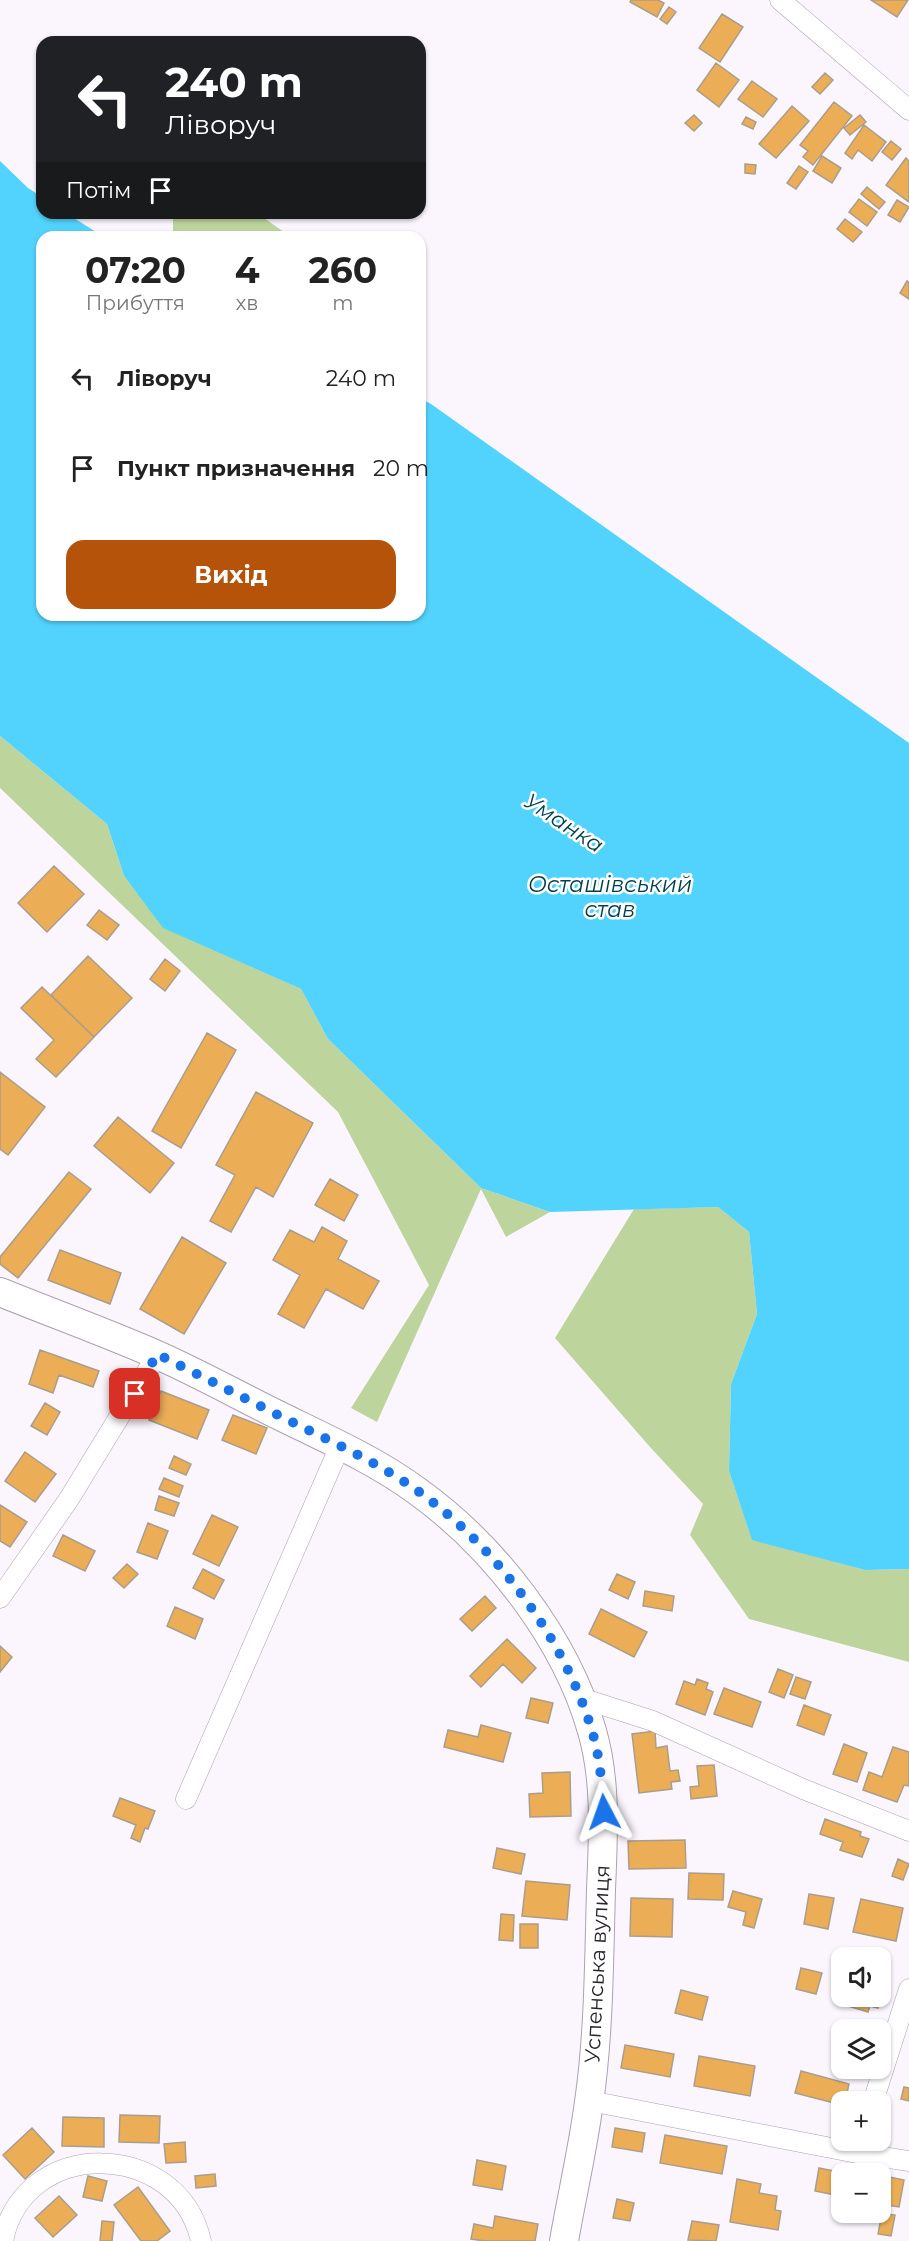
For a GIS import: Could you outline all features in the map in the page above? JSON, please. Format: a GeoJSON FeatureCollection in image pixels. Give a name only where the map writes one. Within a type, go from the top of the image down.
{"type":"FeatureCollection","features":[{"type":"Feature","properties":{"kind":"street"},"geometry":{"type":"LineString","coordinates":[[780,0],[909,110]]}},
{"type":"Feature","properties":{"kind":"street","name":"Успенська вулиця"},"geometry":{"type":"LineString","coordinates":[[0,1292],[157,1354],[379,1466],[450,1516],[509,1578],[534,1613],[581,1698],[593,1732],[602,1783],[604,1812],[599,1969],[590,2101],[564,2241]]}},
{"type":"Feature","properties":{"kind":"street"},"geometry":{"type":"LineString","coordinates":[[0,1598],[69,1499],[157,1354]]}},
{"type":"Feature","properties":{"kind":"street"},"geometry":{"type":"LineString","coordinates":[[186,1799],[340,1446]]}},
{"type":"Feature","properties":{"kind":"street"},"geometry":{"type":"LineString","coordinates":[[581,1698],[653,1721],[803,1790],[909,1831]]}},
{"type":"Feature","properties":{"kind":"street"},"geometry":{"type":"LineString","coordinates":[[877,2091],[909,1989]]}},
{"type":"Feature","properties":{"kind":"street"},"geometry":{"type":"LineString","coordinates":[[590,2101],[831,2142]]}},
{"type":"Feature","properties":{"kind":"street"},"geometry":{"type":"LineString","coordinates":[[873,2151],[909,2161]]}},
{"type":"Feature","properties":{"kind":"street"},"geometry":{"type":"LineString","coordinates":[[3,2241],[13,2215],[40,2183],[58,2172],[79,2165],[100,2162],[121,2164],[159,2178],[174,2190],[186,2205],[195,2221],[201,2241]]}},
{"type":"Feature","properties":{"kind":"green space"},"geometry":{"type":"Polygon","coordinates":[[[173,219],[266,219],[282,231],[173,231],[173,219]]]}},
{"type":"Feature","properties":{"kind":"green space"},"geometry":{"type":"Polygon","coordinates":[[[0,736],[107,824],[124,876],[163,927],[301,989],[328,1039],[481,1188],[550,1212],[506,1237],[481,1189],[377,1422],[351,1408],[429,1285],[338,1112],[0,788],[0,736]]]}},
{"type":"Feature","properties":{"kind":"green space"},"geometry":{"type":"Polygon","coordinates":[[[718,1207],[749,1232],[757,1314],[731,1384],[729,1471],[752,1539],[865,1570],[909,1569],[909,1662],[749,1619],[690,1535],[703,1504],[555,1338],[634,1209],[718,1207]]]}},
{"type":"Feature","properties":{"kind":"water","name":"Осташівський став"},"geometry":{"type":"Polygon","coordinates":[[[0,161],[36,193],[36,219],[76,219],[94,231],[36,231],[36,621],[426,621],[426,401],[909,743],[909,1569],[865,1570],[752,1540],[729,1471],[731,1384],[757,1314],[749,1232],[718,1207],[550,1212],[481,1188],[328,1039],[301,989],[163,928],[124,876],[107,824],[0,736],[0,161]]]}},
{"type":"Feature","properties":{"kind":"building"},"geometry":{"type":"Polygon","coordinates":[[[631,0],[658,0],[664,3],[657,17],[630,2],[631,0]]]}},
{"type":"Feature","properties":{"kind":"building"},"geometry":{"type":"Polygon","coordinates":[[[871,0],[908,0],[897,17],[871,0]]]}},
{"type":"Feature","properties":{"kind":"building"},"geometry":{"type":"Polygon","coordinates":[[[669,7],[676,12],[667,24],[660,19],[669,7]]]}},
{"type":"Feature","properties":{"kind":"building"},"geometry":{"type":"Polygon","coordinates":[[[722,14],[743,27],[720,62],[699,48],[722,14]]]}},
{"type":"Feature","properties":{"kind":"building"},"geometry":{"type":"Polygon","coordinates":[[[716,63],[739,80],[719,107],[697,90],[716,63]]]}},
{"type":"Feature","properties":{"kind":"building"},"geometry":{"type":"Polygon","coordinates":[[[825,73],[833,80],[820,94],[812,87],[825,73]]]}},
{"type":"Feature","properties":{"kind":"building"},"geometry":{"type":"Polygon","coordinates":[[[752,81],[777,99],[763,117],[738,99],[752,81]]]}},
{"type":"Feature","properties":{"kind":"building"},"geometry":{"type":"Polygon","coordinates":[[[834,102],[852,116],[813,165],[803,157],[808,151],[800,145],[834,102]]]}},
{"type":"Feature","properties":{"kind":"building"},"geometry":{"type":"Polygon","coordinates":[[[792,106],[809,121],[776,158],[759,144],[792,106]]]}},
{"type":"Feature","properties":{"kind":"building"},"geometry":{"type":"Polygon","coordinates":[[[694,115],[702,123],[694,131],[685,123],[694,115]]]}},
{"type":"Feature","properties":{"kind":"building"},"geometry":{"type":"Polygon","coordinates":[[[860,115],[866,122],[850,135],[844,128],[860,115]]]}},
{"type":"Feature","properties":{"kind":"building"},"geometry":{"type":"Polygon","coordinates":[[[746,117],[756,122],[753,129],[742,124],[746,117]]]}},
{"type":"Feature","properties":{"kind":"building"},"geometry":{"type":"Polygon","coordinates":[[[864,125],[886,142],[872,161],[858,150],[852,159],[845,153],[864,125]]]}},
{"type":"Feature","properties":{"kind":"building"},"geometry":{"type":"Polygon","coordinates":[[[891,141],[901,149],[892,160],[882,152],[891,141]]]}},
{"type":"Feature","properties":{"kind":"building"},"geometry":{"type":"Polygon","coordinates":[[[822,156],[841,168],[832,183],[813,171],[822,156]]]}},
{"type":"Feature","properties":{"kind":"building"},"geometry":{"type":"Polygon","coordinates":[[[906,158],[909,161],[909,202],[886,185],[906,158]]]}},
{"type":"Feature","properties":{"kind":"building"},"geometry":{"type":"Polygon","coordinates":[[[745,164],[756,165],[755,174],[745,173],[745,164]]]}},
{"type":"Feature","properties":{"kind":"building"},"geometry":{"type":"Polygon","coordinates":[[[799,166],[808,172],[796,189],[787,183],[799,166]]]}},
{"type":"Feature","properties":{"kind":"building"},"geometry":{"type":"Polygon","coordinates":[[[867,187],[885,202],[879,209],[861,194],[867,187]]]}},
{"type":"Feature","properties":{"kind":"building"},"geometry":{"type":"Polygon","coordinates":[[[859,199],[877,212],[867,226],[849,212],[859,199]]]}},
{"type":"Feature","properties":{"kind":"building"},"geometry":{"type":"Polygon","coordinates":[[[897,200],[909,207],[900,222],[888,215],[897,200]]]}},
{"type":"Feature","properties":{"kind":"building"},"geometry":{"type":"Polygon","coordinates":[[[845,219],[862,232],[853,242],[837,229],[845,219]]]}},
{"type":"Feature","properties":{"kind":"building"},"geometry":{"type":"Polygon","coordinates":[[[907,281],[909,282],[909,299],[900,293],[907,281]]]}},
{"type":"Feature","properties":{"kind":"building"},"geometry":{"type":"Polygon","coordinates":[[[54,866],[84,894],[47,932],[18,903],[54,866]]]}},
{"type":"Feature","properties":{"kind":"building"},"geometry":{"type":"Polygon","coordinates":[[[99,910],[119,925],[107,940],[87,925],[99,910]]]}},
{"type":"Feature","properties":{"kind":"building"},"geometry":{"type":"Polygon","coordinates":[[[88,956],[132,998],[94,1037],[51,995],[88,956]]]}},
{"type":"Feature","properties":{"kind":"building"},"geometry":{"type":"Polygon","coordinates":[[[165,959],[180,971],[165,991],[150,979],[165,959]]]}},
{"type":"Feature","properties":{"kind":"building"},"geometry":{"type":"Polygon","coordinates":[[[42,987],[94,1037],[56,1077],[36,1059],[54,1040],[21,1008],[42,987]]]}},
{"type":"Feature","properties":{"kind":"building"},"geometry":{"type":"Polygon","coordinates":[[[207,1033],[236,1050],[181,1148],[152,1131],[207,1033]]]}},
{"type":"Feature","properties":{"kind":"building"},"geometry":{"type":"Polygon","coordinates":[[[0,1072],[45,1107],[8,1155],[0,1149],[0,1072]]]}},
{"type":"Feature","properties":{"kind":"building"},"geometry":{"type":"Polygon","coordinates":[[[256,1092],[313,1123],[273,1197],[256,1187],[231,1232],[210,1221],[235,1175],[216,1165],[256,1092]]]}},
{"type":"Feature","properties":{"kind":"building"},"geometry":{"type":"Polygon","coordinates":[[[118,1117],[174,1163],[150,1193],[94,1146],[118,1117]]]}},
{"type":"Feature","properties":{"kind":"building"},"geometry":{"type":"Polygon","coordinates":[[[69,1172],[91,1189],[18,1278],[0,1264],[0,1257],[69,1172]]]}},
{"type":"Feature","properties":{"kind":"building"},"geometry":{"type":"Polygon","coordinates":[[[330,1179],[358,1195],[344,1221],[315,1205],[330,1179]]]}},
{"type":"Feature","properties":{"kind":"building"},"geometry":{"type":"Polygon","coordinates":[[[322,1227],[347,1241],[338,1259],[379,1281],[363,1309],[326,1289],[304,1328],[278,1314],[300,1275],[273,1260],[290,1230],[314,1242],[322,1227]]]}},
{"type":"Feature","properties":{"kind":"building"},"geometry":{"type":"Polygon","coordinates":[[[182,1237],[226,1263],[184,1334],[140,1309],[182,1237]]]}},
{"type":"Feature","properties":{"kind":"building"},"geometry":{"type":"Polygon","coordinates":[[[60,1250],[121,1273],[110,1304],[48,1280],[60,1250]]]}},
{"type":"Feature","properties":{"kind":"building"},"geometry":{"type":"Polygon","coordinates":[[[40,1350],[99,1371],[93,1387],[59,1375],[53,1393],[29,1384],[40,1350]]]}},
{"type":"Feature","properties":{"kind":"building"},"geometry":{"type":"Polygon","coordinates":[[[161,1391],[209,1410],[197,1439],[149,1420],[161,1391]]]}},
{"type":"Feature","properties":{"kind":"building"},"geometry":{"type":"Polygon","coordinates":[[[45,1403],[60,1412],[47,1435],[31,1426],[45,1403]]]}},
{"type":"Feature","properties":{"kind":"building"},"geometry":{"type":"Polygon","coordinates":[[[233,1415],[267,1428],[256,1454],[222,1440],[233,1415]]]}},
{"type":"Feature","properties":{"kind":"building"},"geometry":{"type":"Polygon","coordinates":[[[25,1452],[56,1474],[35,1502],[5,1481],[25,1452]]]}},
{"type":"Feature","properties":{"kind":"building"},"geometry":{"type":"Polygon","coordinates":[[[174,1456],[191,1464],[186,1475],[169,1468],[174,1456]]]}},
{"type":"Feature","properties":{"kind":"building"},"geometry":{"type":"Polygon","coordinates":[[[164,1478],[183,1486],[179,1497],[159,1489],[164,1478]]]}},
{"type":"Feature","properties":{"kind":"building"},"geometry":{"type":"Polygon","coordinates":[[[159,1496],[179,1503],[174,1516],[155,1510],[159,1496]]]}},
{"type":"Feature","properties":{"kind":"building"},"geometry":{"type":"Polygon","coordinates":[[[0,1505],[27,1522],[10,1547],[0,1541],[0,1505]]]}},
{"type":"Feature","properties":{"kind":"building"},"geometry":{"type":"Polygon","coordinates":[[[212,1515],[238,1527],[219,1566],[193,1554],[212,1515]]]}},
{"type":"Feature","properties":{"kind":"building"},"geometry":{"type":"Polygon","coordinates":[[[148,1523],[168,1531],[157,1559],[137,1552],[148,1523]]]}},
{"type":"Feature","properties":{"kind":"building"},"geometry":{"type":"Polygon","coordinates":[[[63,1535],[95,1551],[85,1571],[53,1556],[63,1535]]]}},
{"type":"Feature","properties":{"kind":"building"},"geometry":{"type":"Polygon","coordinates":[[[127,1564],[138,1574],[124,1588],[113,1578],[127,1564]]]}},
{"type":"Feature","properties":{"kind":"building"},"geometry":{"type":"Polygon","coordinates":[[[203,1569],[224,1580],[214,1599],[193,1588],[203,1569]]]}},
{"type":"Feature","properties":{"kind":"building"},"geometry":{"type":"Polygon","coordinates":[[[617,1574],[635,1582],[628,1599],[609,1590],[617,1574]]]}},
{"type":"Feature","properties":{"kind":"building"},"geometry":{"type":"Polygon","coordinates":[[[645,1591],[674,1596],[672,1611],[643,1606],[645,1591]]]}},
{"type":"Feature","properties":{"kind":"building"},"geometry":{"type":"Polygon","coordinates":[[[485,1596],[496,1608],[472,1631],[460,1619],[485,1596]]]}},
{"type":"Feature","properties":{"kind":"building"},"geometry":{"type":"Polygon","coordinates":[[[175,1607],[203,1619],[195,1639],[167,1626],[175,1607]]]}},
{"type":"Feature","properties":{"kind":"building"},"geometry":{"type":"Polygon","coordinates":[[[601,1609],[647,1632],[634,1657],[589,1634],[601,1609]]]}},
{"type":"Feature","properties":{"kind":"building"},"geometry":{"type":"Polygon","coordinates":[[[507,1639],[536,1668],[522,1683],[503,1664],[481,1687],[470,1676],[507,1639]]]}},
{"type":"Feature","properties":{"kind":"building"},"geometry":{"type":"Polygon","coordinates":[[[0,1646],[12,1657],[0,1672],[0,1646]]]}},
{"type":"Feature","properties":{"kind":"building"},"geometry":{"type":"Polygon","coordinates":[[[778,1669],[793,1675],[784,1698],[769,1692],[778,1669]]]}},
{"type":"Feature","properties":{"kind":"building"},"geometry":{"type":"Polygon","coordinates":[[[796,1677],[811,1682],[805,1699],[790,1694],[796,1677]]]}},
{"type":"Feature","properties":{"kind":"building"},"geometry":{"type":"Polygon","coordinates":[[[697,1679],[708,1683],[706,1689],[713,1692],[705,1715],[676,1704],[684,1681],[695,1685],[697,1679]]]}},
{"type":"Feature","properties":{"kind":"building"},"geometry":{"type":"Polygon","coordinates":[[[724,1688],[761,1702],[752,1727],[714,1714],[724,1688]]]}},
{"type":"Feature","properties":{"kind":"building"},"geometry":{"type":"Polygon","coordinates":[[[531,1698],[553,1703],[548,1723],[526,1718],[531,1698]]]}},
{"type":"Feature","properties":{"kind":"building"},"geometry":{"type":"Polygon","coordinates":[[[804,1705],[831,1715],[824,1735],[797,1725],[804,1705]]]}},
{"type":"Feature","properties":{"kind":"building"},"geometry":{"type":"Polygon","coordinates":[[[481,1725],[511,1733],[503,1762],[444,1747],[448,1730],[478,1737],[481,1725]]]}},
{"type":"Feature","properties":{"kind":"building"},"geometry":{"type":"Polygon","coordinates":[[[655,1731],[656,1748],[667,1746],[670,1771],[678,1770],[680,1781],[671,1782],[672,1789],[639,1793],[632,1734],[655,1731]]]}},
{"type":"Feature","properties":{"kind":"building"},"geometry":{"type":"Polygon","coordinates":[[[844,1744],[867,1753],[857,1782],[833,1774],[844,1744]]]}},
{"type":"Feature","properties":{"kind":"building"},"geometry":{"type":"Polygon","coordinates":[[[893,1747],[909,1752],[909,1786],[904,1785],[897,1802],[863,1790],[869,1772],[882,1777],[893,1747]]]}},
{"type":"Feature","properties":{"kind":"building"},"geometry":{"type":"Polygon","coordinates":[[[714,1765],[717,1796],[691,1799],[690,1787],[699,1786],[697,1766],[714,1765]]]}},
{"type":"Feature","properties":{"kind":"building"},"geometry":{"type":"Polygon","coordinates":[[[570,1772],[571,1816],[530,1817],[529,1794],[543,1793],[542,1773],[570,1772]]]}},
{"type":"Feature","properties":{"kind":"building"},"geometry":{"type":"Polygon","coordinates":[[[120,1798],[155,1811],[140,1842],[131,1838],[136,1825],[113,1816],[120,1798]]]}},
{"type":"Feature","properties":{"kind":"building"},"geometry":{"type":"Polygon","coordinates":[[[825,1819],[861,1832],[860,1836],[869,1839],[862,1857],[840,1850],[843,1842],[820,1834],[825,1819]]]}},
{"type":"Feature","properties":{"kind":"building"},"geometry":{"type":"Polygon","coordinates":[[[685,1840],[686,1868],[629,1869],[628,1841],[685,1840]]]}},
{"type":"Feature","properties":{"kind":"building"},"geometry":{"type":"Polygon","coordinates":[[[497,1848],[525,1854],[521,1874],[493,1868],[497,1848]]]}},
{"type":"Feature","properties":{"kind":"building"},"geometry":{"type":"Polygon","coordinates":[[[898,1859],[909,1864],[903,1880],[892,1876],[898,1859]]]}},
{"type":"Feature","properties":{"kind":"building"},"geometry":{"type":"Polygon","coordinates":[[[689,1873],[724,1874],[723,1900],[688,1899],[689,1873]]]}},
{"type":"Feature","properties":{"kind":"building"},"geometry":{"type":"Polygon","coordinates":[[[526,1881],[570,1885],[567,1920],[522,1916],[526,1881]]]}},
{"type":"Feature","properties":{"kind":"building"},"geometry":{"type":"Polygon","coordinates":[[[733,1891],[762,1899],[754,1928],[743,1925],[746,1912],[728,1907],[733,1891]]]}},
{"type":"Feature","properties":{"kind":"building"},"geometry":{"type":"Polygon","coordinates":[[[809,1894],[834,1898],[828,1929],[804,1924],[809,1894]]]}},
{"type":"Feature","properties":{"kind":"building"},"geometry":{"type":"Polygon","coordinates":[[[631,1898],[673,1899],[672,1937],[630,1936],[631,1898]]]}},
{"type":"Feature","properties":{"kind":"building"},"geometry":{"type":"Polygon","coordinates":[[[861,1899],[903,1908],[896,1941],[853,1932],[861,1899]]]}},
{"type":"Feature","properties":{"kind":"building"},"geometry":{"type":"Polygon","coordinates":[[[501,1914],[514,1915],[513,1941],[499,1940],[501,1914]]]}},
{"type":"Feature","properties":{"kind":"building"},"geometry":{"type":"Polygon","coordinates":[[[520,1924],[538,1924],[538,1948],[520,1948],[520,1924]]]}},
{"type":"Feature","properties":{"kind":"building"},"geometry":{"type":"Polygon","coordinates":[[[801,1968],[822,1973],[816,1994],[796,1989],[801,1968]]]}},
{"type":"Feature","properties":{"kind":"building"},"geometry":{"type":"Polygon","coordinates":[[[681,1990],[708,1997],[702,2020],[675,2013],[681,1990]]]}},
{"type":"Feature","properties":{"kind":"building"},"geometry":{"type":"Polygon","coordinates":[[[852,2007],[870,2007],[868,2012],[852,2007]]]}},
{"type":"Feature","properties":{"kind":"building"},"geometry":{"type":"Polygon","coordinates":[[[625,2045],[674,2054],[670,2077],[621,2068],[625,2045]]]}},
{"type":"Feature","properties":{"kind":"building"},"geometry":{"type":"Polygon","coordinates":[[[699,2056],[755,2066],[750,2096],[694,2086],[699,2056]]]}},
{"type":"Feature","properties":{"kind":"building"},"geometry":{"type":"Polygon","coordinates":[[[801,2071],[849,2084],[847,2091],[831,2091],[831,2102],[795,2093],[801,2071]]]}},
{"type":"Feature","properties":{"kind":"building"},"geometry":{"type":"Polygon","coordinates":[[[904,2087],[909,2088],[909,2101],[901,2099],[904,2087]]]}},
{"type":"Feature","properties":{"kind":"building"},"geometry":{"type":"Polygon","coordinates":[[[120,2115],[160,2116],[159,2143],[119,2142],[120,2115]]]}},
{"type":"Feature","properties":{"kind":"building"},"geometry":{"type":"Polygon","coordinates":[[[63,2117],[104,2118],[104,2147],[62,2146],[63,2117]]]}},
{"type":"Feature","properties":{"kind":"building"},"geometry":{"type":"Polygon","coordinates":[[[32,2128],[54,2152],[25,2179],[3,2155],[32,2128]]]}},
{"type":"Feature","properties":{"kind":"building"},"geometry":{"type":"Polygon","coordinates":[[[615,2128],[645,2133],[642,2152],[612,2147],[615,2128]]]}},
{"type":"Feature","properties":{"kind":"building"},"geometry":{"type":"Polygon","coordinates":[[[665,2135],[727,2146],[722,2174],[660,2163],[665,2135]]]}},
{"type":"Feature","properties":{"kind":"building"},"geometry":{"type":"Polygon","coordinates":[[[185,2142],[186,2162],[166,2163],[164,2144],[185,2142]]]}},
{"type":"Feature","properties":{"kind":"building"},"geometry":{"type":"Polygon","coordinates":[[[477,2160],[506,2166],[502,2190],[473,2185],[477,2160]]]}},
{"type":"Feature","properties":{"kind":"building"},"geometry":{"type":"Polygon","coordinates":[[[819,2168],[831,2170],[831,2194],[815,2191],[819,2168]]]}},
{"type":"Feature","properties":{"kind":"building"},"geometry":{"type":"Polygon","coordinates":[[[215,2174],[216,2186],[196,2188],[195,2176],[215,2174]]]}},
{"type":"Feature","properties":{"kind":"building"},"geometry":{"type":"Polygon","coordinates":[[[88,2176],[107,2181],[102,2201],[83,2197],[88,2176]]]}},
{"type":"Feature","properties":{"kind":"building"},"geometry":{"type":"Polygon","coordinates":[[[891,2177],[904,2180],[899,2207],[891,2206],[891,2177]]]}},
{"type":"Feature","properties":{"kind":"building"},"geometry":{"type":"Polygon","coordinates":[[[737,2179],[761,2184],[759,2193],[777,2196],[775,2210],[781,2211],[778,2230],[730,2222],[737,2179]]]}},
{"type":"Feature","properties":{"kind":"building"},"geometry":{"type":"Polygon","coordinates":[[[138,2187],[170,2231],[157,2241],[141,2241],[114,2205],[138,2187]]]}},
{"type":"Feature","properties":{"kind":"building"},"geometry":{"type":"Polygon","coordinates":[[[59,2196],[77,2215],[53,2237],[35,2218],[59,2196]]]}},
{"type":"Feature","properties":{"kind":"building"},"geometry":{"type":"Polygon","coordinates":[[[617,2199],[634,2203],[630,2221],[613,2218],[617,2199]]]}},
{"type":"Feature","properties":{"kind":"building"},"geometry":{"type":"Polygon","coordinates":[[[891,2214],[895,2215],[891,2236],[878,2234],[880,2223],[891,2223],[891,2214]]]}},
{"type":"Feature","properties":{"kind":"building"},"geometry":{"type":"Polygon","coordinates":[[[495,2216],[538,2224],[535,2241],[471,2239],[474,2224],[493,2228],[495,2216]]]}},
{"type":"Feature","properties":{"kind":"building"},"geometry":{"type":"Polygon","coordinates":[[[102,2221],[114,2222],[112,2241],[100,2241],[102,2221]]]}},
{"type":"Feature","properties":{"kind":"building"},"geometry":{"type":"Polygon","coordinates":[[[692,2221],[719,2225],[716,2241],[688,2240],[692,2221]]]}},
{"type":"Feature","properties":{"kind":"route"},"geometry":{"type":"LineString","coordinates":[[135,1394],[157,1354],[379,1466],[450,1516],[509,1578],[534,1613],[581,1698],[593,1732],[602,1783],[604,1812]]}},
{"type":"Feature","properties":{"kind":"water label","name":"Уманка"},"geometry":{"type":"Point","coordinates":[564,823]}}]}
